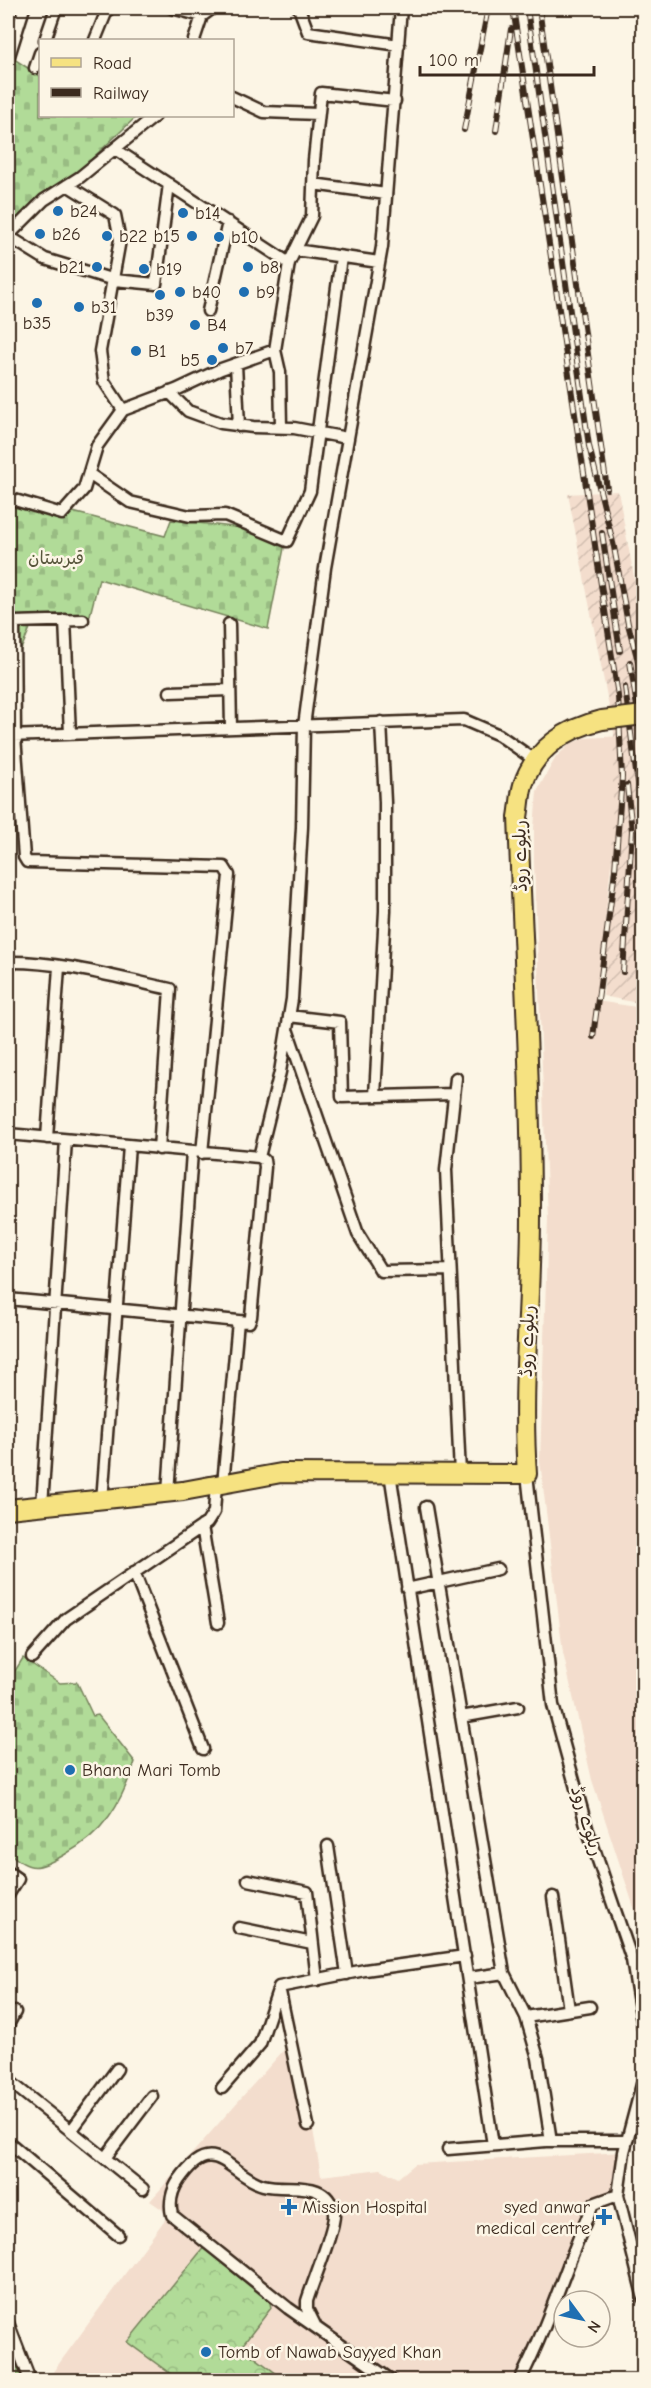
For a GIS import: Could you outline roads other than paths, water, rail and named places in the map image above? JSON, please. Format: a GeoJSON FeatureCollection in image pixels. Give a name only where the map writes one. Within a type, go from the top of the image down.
{"type":"FeatureCollection","features":[{"type":"Feature","properties":{"kind":"main road","name":"ریلوے روڈ"},"geometry":{"type":"LineString","coordinates":[[527,1474],[524,1436],[531,1219],[530,1066],[518,817],[524,783],[536,761],[551,742],[579,725],[644,715]]}},
{"type":"Feature","properties":{"kind":"main road"},"geometry":{"type":"LineString","coordinates":[[8,1509],[168,1493],[282,1473],[527,1474]]}},
{"type":"Feature","properties":{"kind":"street"},"geometry":{"type":"LineString","coordinates":[[8,59],[24,8]]}},
{"type":"Feature","properties":{"kind":"street"},"geometry":{"type":"LineString","coordinates":[[45,39],[56,8]]}},
{"type":"Feature","properties":{"kind":"street"},"geometry":{"type":"LineString","coordinates":[[95,39],[108,8]]}},
{"type":"Feature","properties":{"kind":"street"},"geometry":{"type":"LineString","coordinates":[[172,8],[202,16]]}},
{"type":"Feature","properties":{"kind":"street"},"geometry":{"type":"LineString","coordinates":[[194,39],[202,16],[213,8]]}},
{"type":"Feature","properties":{"kind":"street"},"geometry":{"type":"LineString","coordinates":[[299,8],[308,32],[399,45]]}},
{"type":"Feature","properties":{"kind":"street"},"geometry":{"type":"LineString","coordinates":[[259,1157],[280,1072],[292,999],[302,826],[304,726],[325,568],[379,262],[387,194],[401,8]]}},
{"type":"Feature","properties":{"kind":"street"},"geometry":{"type":"LineString","coordinates":[[35,69],[39,56]]}},
{"type":"Feature","properties":{"kind":"street"},"geometry":{"type":"LineString","coordinates":[[281,428],[280,372],[275,350],[289,263],[312,216],[321,93],[395,101]]}},
{"type":"Feature","properties":{"kind":"street"},"geometry":{"type":"LineString","coordinates":[[234,98],[264,112],[318,114]]}},
{"type":"Feature","properties":{"kind":"street"},"geometry":{"type":"LineString","coordinates":[[154,117],[115,149],[44,200],[8,236],[45,259],[114,280],[156,284],[169,184]]}},
{"type":"Feature","properties":{"kind":"street"},"geometry":{"type":"LineString","coordinates":[[115,149],[289,263]]}},
{"type":"Feature","properties":{"kind":"street"},"geometry":{"type":"LineString","coordinates":[[313,184],[387,194]]}},
{"type":"Feature","properties":{"kind":"street"},"geometry":{"type":"LineString","coordinates":[[67,185],[115,215],[120,240],[100,351],[104,381],[123,410]]}},
{"type":"Feature","properties":{"kind":"street"},"geometry":{"type":"LineString","coordinates":[[208,311],[228,222]]}},
{"type":"Feature","properties":{"kind":"street"},"geometry":{"type":"LineString","coordinates":[[295,250],[379,262]]}},
{"type":"Feature","properties":{"kind":"street"},"geometry":{"type":"LineString","coordinates":[[89,474],[130,502],[190,516],[225,515],[287,541],[310,491],[340,256]]}},
{"type":"Feature","properties":{"kind":"street"},"geometry":{"type":"LineString","coordinates":[[8,498],[62,514],[84,489],[97,446],[123,410],[275,350]]}},
{"type":"Feature","properties":{"kind":"street"},"geometry":{"type":"LineString","coordinates":[[236,364],[239,426]]}},
{"type":"Feature","properties":{"kind":"street"},"geometry":{"type":"LineString","coordinates":[[169,392],[188,411],[221,423],[281,428],[347,438]]}},
{"type":"Feature","properties":{"kind":"street"},"geometry":{"type":"LineString","coordinates":[[83,620],[14,622],[11,736],[24,857],[27,862],[224,867],[229,875],[180,1316],[168,1493]]}},
{"type":"Feature","properties":{"kind":"street"},"geometry":{"type":"LineString","coordinates":[[65,621],[70,734]]}},
{"type":"Feature","properties":{"kind":"street"},"geometry":{"type":"LineString","coordinates":[[229,624],[231,728]]}},
{"type":"Feature","properties":{"kind":"street"},"geometry":{"type":"LineString","coordinates":[[170,692],[230,690]]}},
{"type":"Feature","properties":{"kind":"street"},"geometry":{"type":"LineString","coordinates":[[11,736],[464,720],[499,735],[536,761]]}},
{"type":"Feature","properties":{"kind":"street"},"geometry":{"type":"LineString","coordinates":[[375,1096],[385,911],[385,802],[381,722]]}},
{"type":"Feature","properties":{"kind":"street"},"geometry":{"type":"LineString","coordinates":[[8,962],[58,967],[170,989],[159,1149]]}},
{"type":"Feature","properties":{"kind":"street"},"geometry":{"type":"LineString","coordinates":[[47,1138],[58,967]]}},
{"type":"Feature","properties":{"kind":"street"},"geometry":{"type":"LineString","coordinates":[[289,1017],[340,1022],[342,1097],[453,1094]]}},
{"type":"Feature","properties":{"kind":"street"},"geometry":{"type":"LineString","coordinates":[[287,1029],[358,1234],[381,1271],[450,1270]]}},
{"type":"Feature","properties":{"kind":"street"},"geometry":{"type":"LineString","coordinates":[[456,1078],[446,1170],[460,1474]]}},
{"type":"Feature","properties":{"kind":"street"},"geometry":{"type":"LineString","coordinates":[[8,1134],[259,1157],[264,1160],[265,1167],[249,1322],[8,1299]]}},
{"type":"Feature","properties":{"kind":"street"},"geometry":{"type":"LineString","coordinates":[[42,1506],[66,1140]]}},
{"type":"Feature","properties":{"kind":"street"},"geometry":{"type":"LineString","coordinates":[[102,1501],[129,1146]]}},
{"type":"Feature","properties":{"kind":"street"},"geometry":{"type":"LineString","coordinates":[[32,1657],[66,1619],[202,1526],[214,1512],[220,1484],[238,1321]]}},
{"type":"Feature","properties":{"kind":"street"},"geometry":{"type":"LineString","coordinates":[[390,1473],[493,2145]]}},
{"type":"Feature","properties":{"kind":"street","name":"ریلوے روڈ"},"geometry":{"type":"LineString","coordinates":[[527,1474],[553,1705],[587,1828],[632,1960],[644,2033]]}},
{"type":"Feature","properties":{"kind":"street"},"geometry":{"type":"LineString","coordinates":[[426,1508],[504,1973],[526,2017],[538,2058],[551,2141]]}},
{"type":"Feature","properties":{"kind":"street"},"geometry":{"type":"LineString","coordinates":[[202,1526],[218,1623]]}},
{"type":"Feature","properties":{"kind":"street"},"geometry":{"type":"LineString","coordinates":[[407,1588],[498,1569]]}},
{"type":"Feature","properties":{"kind":"street"},"geometry":{"type":"LineString","coordinates":[[134,1572],[203,1749]]}},
{"type":"Feature","properties":{"kind":"street"},"geometry":{"type":"LineString","coordinates":[[461,1717],[518,1707]]}},
{"type":"Feature","properties":{"kind":"street"},"geometry":{"type":"LineString","coordinates":[[328,1846],[347,1974]]}},
{"type":"Feature","properties":{"kind":"street"},"geometry":{"type":"LineString","coordinates":[[8,1872],[18,1879],[8,1895]]}},
{"type":"Feature","properties":{"kind":"street"},"geometry":{"type":"LineString","coordinates":[[248,1880],[307,1892],[317,1980]]}},
{"type":"Feature","properties":{"kind":"street"},"geometry":{"type":"LineString","coordinates":[[553,1897],[569,2010]]}},
{"type":"Feature","properties":{"kind":"street"},"geometry":{"type":"LineString","coordinates":[[239,1928],[312,1943]]}},
{"type":"Feature","properties":{"kind":"street"},"geometry":{"type":"LineString","coordinates":[[279,1987],[465,1956]]}},
{"type":"Feature","properties":{"kind":"street"},"geometry":{"type":"LineString","coordinates":[[469,1978],[504,1973]]}},
{"type":"Feature","properties":{"kind":"street"},"geometry":{"type":"LineString","coordinates":[[222,2088],[260,2044],[279,1987]]}},
{"type":"Feature","properties":{"kind":"street"},"geometry":{"type":"LineString","coordinates":[[279,1987],[308,2125]]}},
{"type":"Feature","properties":{"kind":"street"},"geometry":{"type":"LineString","coordinates":[[526,2017],[590,2007]]}},
{"type":"Feature","properties":{"kind":"street"},"geometry":{"type":"LineString","coordinates":[[8,2025],[15,2012]]}},
{"type":"Feature","properties":{"kind":"street"},"geometry":{"type":"LineString","coordinates":[[71,2131],[117,2069]]}},
{"type":"Feature","properties":{"kind":"street"},"geometry":{"type":"LineString","coordinates":[[644,2077],[627,2141],[618,2195],[644,2299]]}},
{"type":"Feature","properties":{"kind":"street"},"geometry":{"type":"LineString","coordinates":[[8,2080],[143,2189]]}},
{"type":"Feature","properties":{"kind":"street"},"geometry":{"type":"LineString","coordinates":[[105,2158],[152,2096]]}},
{"type":"Feature","properties":{"kind":"street"},"geometry":{"type":"LineString","coordinates":[[448,2149],[551,2141],[627,2141]]}},
{"type":"Feature","properties":{"kind":"street"},"geometry":{"type":"LineString","coordinates":[[12,2145],[118,2235]]}},
{"type":"Feature","properties":{"kind":"street"},"geometry":{"type":"LineString","coordinates":[[316,2327],[307,2309],[307,2301],[334,2218],[330,2203],[324,2195],[312,2188],[262,2185],[222,2159],[212,2156],[196,2162],[186,2170],[176,2184],[172,2198],[172,2215],[288,2308],[391,2380]]}},
{"type":"Feature","properties":{"kind":"street"},"geometry":{"type":"LineString","coordinates":[[520,2380],[539,2343],[571,2254],[593,2204],[618,2195]]}},
{"type":"Feature","properties":{"kind":"street"},"geometry":{"type":"LineString","coordinates":[[8,2323],[30,2380]]}},
{"type":"Feature","properties":{"kind":"railway"},"geometry":{"type":"LineString","coordinates":[[464,130],[488,8]]}},
{"type":"Feature","properties":{"kind":"railway"},"geometry":{"type":"LineString","coordinates":[[513,8],[618,696],[622,777],[615,870],[593,1037]]}},
{"type":"Feature","properties":{"kind":"railway"},"geometry":{"type":"LineString","coordinates":[[527,8],[589,446],[614,547],[628,624],[644,683]]}},
{"type":"Feature","properties":{"kind":"railway"},"geometry":{"type":"LineString","coordinates":[[539,8],[607,489]]}},
{"type":"Feature","properties":{"kind":"railway"},"geometry":{"type":"LineString","coordinates":[[496,131],[511,29]]}},
{"type":"Feature","properties":{"kind":"railway"},"geometry":{"type":"LineString","coordinates":[[602,533],[620,651]]}},
{"type":"Feature","properties":{"kind":"railway"},"geometry":{"type":"LineString","coordinates":[[630,662],[644,751]]}},
{"type":"Feature","properties":{"kind":"railway"},"geometry":{"type":"LineString","coordinates":[[625,687],[636,772],[644,803]]}},
{"type":"Feature","properties":{"kind":"railway"},"geometry":{"type":"LineString","coordinates":[[623,972],[632,831],[627,785]]}},
{"type":"Feature","properties":{"kind":"railway"},"geometry":{"type":"LineString","coordinates":[[639,832],[644,973]]}},
{"type":"Feature","properties":{"kind":"place","name":"b24"},"geometry":{"type":"Point","coordinates":[58,211]}},
{"type":"Feature","properties":{"kind":"place","name":"b14"},"geometry":{"type":"Point","coordinates":[183,213]}},
{"type":"Feature","properties":{"kind":"place","name":"b26"},"geometry":{"type":"Point","coordinates":[40,234]}},
{"type":"Feature","properties":{"kind":"place","name":"b22"},"geometry":{"type":"Point","coordinates":[107,236]}},
{"type":"Feature","properties":{"kind":"place","name":"b15"},"geometry":{"type":"Point","coordinates":[192,236]}},
{"type":"Feature","properties":{"kind":"place","name":"b10"},"geometry":{"type":"Point","coordinates":[219,237]}},
{"type":"Feature","properties":{"kind":"place","name":"b21"},"geometry":{"type":"Point","coordinates":[97,267]}},
{"type":"Feature","properties":{"kind":"place","name":"b8"},"geometry":{"type":"Point","coordinates":[248,267]}},
{"type":"Feature","properties":{"kind":"place","name":"b19"},"geometry":{"type":"Point","coordinates":[144,269]}},
{"type":"Feature","properties":{"kind":"place","name":"b40"},"geometry":{"type":"Point","coordinates":[180,292]}},
{"type":"Feature","properties":{"kind":"place","name":"b9"},"geometry":{"type":"Point","coordinates":[244,292]}},
{"type":"Feature","properties":{"kind":"place","name":"b39"},"geometry":{"type":"Point","coordinates":[160,295]}},
{"type":"Feature","properties":{"kind":"place","name":"b35"},"geometry":{"type":"Point","coordinates":[37,303]}},
{"type":"Feature","properties":{"kind":"place","name":"b31"},"geometry":{"type":"Point","coordinates":[79,307]}},
{"type":"Feature","properties":{"kind":"place","name":"B4"},"geometry":{"type":"Point","coordinates":[195,325]}},
{"type":"Feature","properties":{"kind":"place","name":"b7"},"geometry":{"type":"Point","coordinates":[223,348]}},
{"type":"Feature","properties":{"kind":"place","name":"B1"},"geometry":{"type":"Point","coordinates":[136,351]}},
{"type":"Feature","properties":{"kind":"place","name":"b5"},"geometry":{"type":"Point","coordinates":[212,360]}},
{"type":"Feature","properties":{"kind":"place","name":"Bhana Mari Tomb"},"geometry":{"type":"Point","coordinates":[70,1770]}},
{"type":"Feature","properties":{"kind":"place","name":"Mission Hospital"},"geometry":{"type":"Point","coordinates":[289,2207]}},
{"type":"Feature","properties":{"kind":"place","name":"syed anwar medical centre"},"geometry":{"type":"Point","coordinates":[604,2217]}},
{"type":"Feature","properties":{"kind":"place","name":"Tomb of Nawab Sayyed Khan"},"geometry":{"type":"Point","coordinates":[206,2352]}},
{"type":"Feature","properties":{"kind":"park label","name":"قبرستان"},"geometry":{"type":"Point","coordinates":[56,558]}}]}
